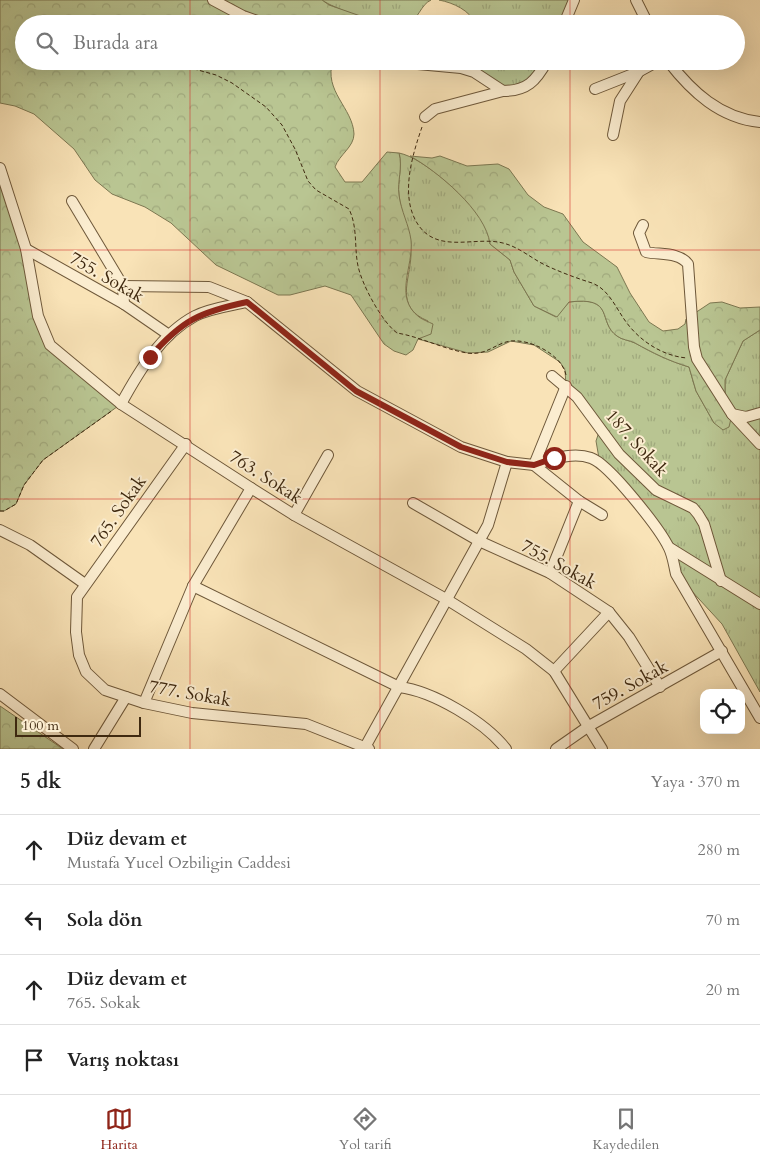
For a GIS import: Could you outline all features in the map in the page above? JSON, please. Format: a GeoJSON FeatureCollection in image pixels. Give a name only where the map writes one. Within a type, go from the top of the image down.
{"type":"FeatureCollection","features":[{"type":"Feature","properties":{"kind":"street"},"geometry":{"type":"LineString","coordinates":[[213,0],[241,15]]}},
{"type":"Feature","properties":{"kind":"street"},"geometry":{"type":"LineString","coordinates":[[568,15],[574,0]]}},
{"type":"Feature","properties":{"kind":"street"},"geometry":{"type":"LineString","coordinates":[[636,0],[644,15]]}},
{"type":"Feature","properties":{"kind":"street"},"geometry":{"type":"LineString","coordinates":[[468,70],[474,72],[502,91]]}},
{"type":"Feature","properties":{"kind":"street"},"geometry":{"type":"LineString","coordinates":[[425,117],[435,109],[502,91],[530,86],[542,70]]}},
{"type":"Feature","properties":{"kind":"street"},"geometry":{"type":"LineString","coordinates":[[595,88],[642,70]]}},
{"type":"Feature","properties":{"kind":"street"},"geometry":{"type":"LineString","coordinates":[[676,70],[696,93],[715,108],[733,116],[760,122]]}},
{"type":"Feature","properties":{"kind":"street"},"geometry":{"type":"LineString","coordinates":[[613,134],[620,101],[638,72]]}},
{"type":"Feature","properties":{"kind":"street","name":"763. Sokak"},"geometry":{"type":"LineString","coordinates":[[0,168],[26,249],[38,316],[50,345],[122,404],[251,488],[294,515],[446,599],[526,649],[554,671],[602,749]]}},
{"type":"Feature","properties":{"kind":"street"},"geometry":{"type":"LineString","coordinates":[[72,201],[123,286],[124,304]]}},
{"type":"Feature","properties":{"kind":"street"},"geometry":{"type":"LineString","coordinates":[[643,225],[639,233],[646,252],[684,258],[688,264],[694,347],[697,359],[732,414],[760,444]]}},
{"type":"Feature","properties":{"kind":"street","name":"755. Sokak"},"geometry":{"type":"LineString","coordinates":[[26,249],[124,304],[169,335]]}},
{"type":"Feature","properties":{"kind":"street"},"geometry":{"type":"LineString","coordinates":[[123,286],[209,287],[247,302],[356,391],[461,447],[507,462],[534,465],[568,456],[592,458],[642,510],[670,548],[760,604]]}},
{"type":"Feature","properties":{"kind":"street"},"geometry":{"type":"LineString","coordinates":[[122,404],[138,373],[169,335],[195,316],[247,302]]}},
{"type":"Feature","properties":{"kind":"street","name":"187. Sokak"},"geometry":{"type":"LineString","coordinates":[[552,376],[577,397],[619,454],[656,490],[693,508],[698,514],[704,524],[721,581]]}},
{"type":"Feature","properties":{"kind":"street"},"geometry":{"type":"LineString","coordinates":[[534,465],[566,386]]}},
{"type":"Feature","properties":{"kind":"street"},"geometry":{"type":"LineString","coordinates":[[732,414],[746,417],[760,412]]}},
{"type":"Feature","properties":{"kind":"street","name":"765. Sokak"},"geometry":{"type":"LineString","coordinates":[[77,597],[186,444]]}},
{"type":"Feature","properties":{"kind":"street"},"geometry":{"type":"LineString","coordinates":[[294,515],[328,456]]}},
{"type":"Feature","properties":{"kind":"street"},"geometry":{"type":"LineString","coordinates":[[366,748],[488,525],[507,462]]}},
{"type":"Feature","properties":{"kind":"street"},"geometry":{"type":"LineString","coordinates":[[534,465],[579,501],[602,515]]}},
{"type":"Feature","properties":{"kind":"street"},"geometry":{"type":"LineString","coordinates":[[144,703],[192,586],[251,488]]}},
{"type":"Feature","properties":{"kind":"street"},"geometry":{"type":"LineString","coordinates":[[550,573],[579,501]]}},
{"type":"Feature","properties":{"kind":"street","name":"755. Sokak"},"geometry":{"type":"LineString","coordinates":[[413,503],[479,541],[550,573],[609,612],[629,637],[660,686]]}},
{"type":"Feature","properties":{"kind":"street"},"geometry":{"type":"LineString","coordinates":[[0,530],[30,545],[85,584]]}},
{"type":"Feature","properties":{"kind":"street"},"geometry":{"type":"LineString","coordinates":[[670,548],[676,574],[760,718]]}},
{"type":"Feature","properties":{"kind":"street"},"geometry":{"type":"LineString","coordinates":[[192,586],[399,686],[420,691],[475,719],[491,732],[506,749]]}},
{"type":"Feature","properties":{"kind":"street","name":"777. Sokak"},"geometry":{"type":"LineString","coordinates":[[77,597],[76,623],[79,655],[86,672],[105,690],[144,703],[192,713],[306,724],[366,748]]}},
{"type":"Feature","properties":{"kind":"street"},"geometry":{"type":"LineString","coordinates":[[554,671],[609,612]]}},
{"type":"Feature","properties":{"kind":"street","name":"759. Sokak"},"geometry":{"type":"LineString","coordinates":[[556,749],[589,726],[722,651]]}},
{"type":"Feature","properties":{"kind":"street"},"geometry":{"type":"LineString","coordinates":[[0,694],[73,749]]}},
{"type":"Feature","properties":{"kind":"street"},"geometry":{"type":"LineString","coordinates":[[94,749],[126,697]]}},
{"type":"Feature","properties":{"kind":"path"},"geometry":{"type":"LineString","coordinates":[[196,70],[216,75],[232,83],[266,107],[282,126],[295,149],[308,181],[316,190],[349,209],[356,231],[358,266],[390,328],[397,333],[468,353],[488,352],[511,341],[534,345],[560,362],[565,370],[566,386]]}},
{"type":"Feature","properties":{"kind":"path"},"geometry":{"type":"LineString","coordinates":[[425,117],[419,136],[408,191],[410,206],[420,226],[431,237],[442,242],[496,242],[515,247],[545,265],[596,285],[607,293],[625,321],[653,346],[671,355],[697,359]]}},
{"type":"Feature","properties":{"kind":"path"},"geometry":{"type":"LineString","coordinates":[[0,511],[4,511],[16,504],[24,485],[43,460],[122,404]]}},
{"type":"Feature","properties":{"kind":"green space"},"geometry":{"type":"Polygon","coordinates":[[[0,0],[322,0],[329,5],[358,15],[15,15],[15,70],[331,70],[335,90],[349,116],[354,134],[352,143],[335,167],[345,182],[362,182],[387,152],[399,153],[399,195],[411,240],[406,281],[407,300],[411,309],[419,317],[433,324],[431,334],[418,339],[413,350],[406,355],[394,351],[384,344],[351,295],[325,286],[290,295],[278,295],[216,265],[171,223],[145,207],[112,194],[95,180],[74,149],[34,114],[15,106],[0,103],[0,0]]]}},
{"type":"Feature","properties":{"kind":"green space"},"geometry":{"type":"Polygon","coordinates":[[[322,0],[431,0],[424,5],[418,15],[355,15],[322,0]]]}},
{"type":"Feature","properties":{"kind":"green space"},"geometry":{"type":"Polygon","coordinates":[[[439,0],[574,0],[568,15],[469,15],[450,3],[439,0]]]}},
{"type":"Feature","properties":{"kind":"green space"},"geometry":{"type":"Polygon","coordinates":[[[475,70],[542,70],[538,78],[512,91],[474,72],[475,70]]]}},
{"type":"Feature","properties":{"kind":"green space"},"geometry":{"type":"Polygon","coordinates":[[[399,153],[409,156],[432,170],[474,209],[484,224],[490,244],[510,260],[514,272],[534,306],[556,317],[569,302],[584,301],[600,306],[611,330],[617,336],[689,367],[696,391],[714,423],[725,397],[725,380],[743,341],[760,330],[760,692],[722,624],[676,574],[670,548],[600,464],[596,441],[600,429],[566,386],[565,370],[560,362],[534,345],[511,341],[488,352],[468,353],[418,339],[423,336],[428,321],[417,315],[407,301],[406,292],[411,247],[399,195],[399,153]]]}},
{"type":"Feature","properties":{"kind":"green space"},"geometry":{"type":"Polygon","coordinates":[[[410,156],[432,158],[440,156],[467,166],[498,164],[509,169],[528,195],[544,207],[563,214],[583,242],[617,267],[630,293],[649,322],[663,331],[678,329],[685,324],[686,319],[710,303],[722,302],[740,308],[760,307],[760,330],[743,341],[725,380],[725,397],[733,410],[729,427],[723,430],[714,423],[696,391],[689,367],[617,336],[611,330],[600,306],[584,301],[569,302],[557,317],[534,306],[514,272],[510,260],[490,244],[487,231],[480,218],[459,193],[433,171],[410,156]]]}},
{"type":"Feature","properties":{"kind":"green space"},"geometry":{"type":"Polygon","coordinates":[[[0,168],[43,332],[121,404],[43,460],[24,485],[16,504],[4,511],[0,511],[0,168]]]}},
{"type":"Feature","properties":{"kind":"green space"},"geometry":{"type":"Polygon","coordinates":[[[0,706],[63,749],[0,749],[0,706]]]}},
{"type":"Feature","properties":{"kind":"route"},"geometry":{"type":"LineString","coordinates":[[150,357],[169,335],[195,316],[247,302],[356,391],[461,447],[507,462],[534,465],[554,458]]}}]}
